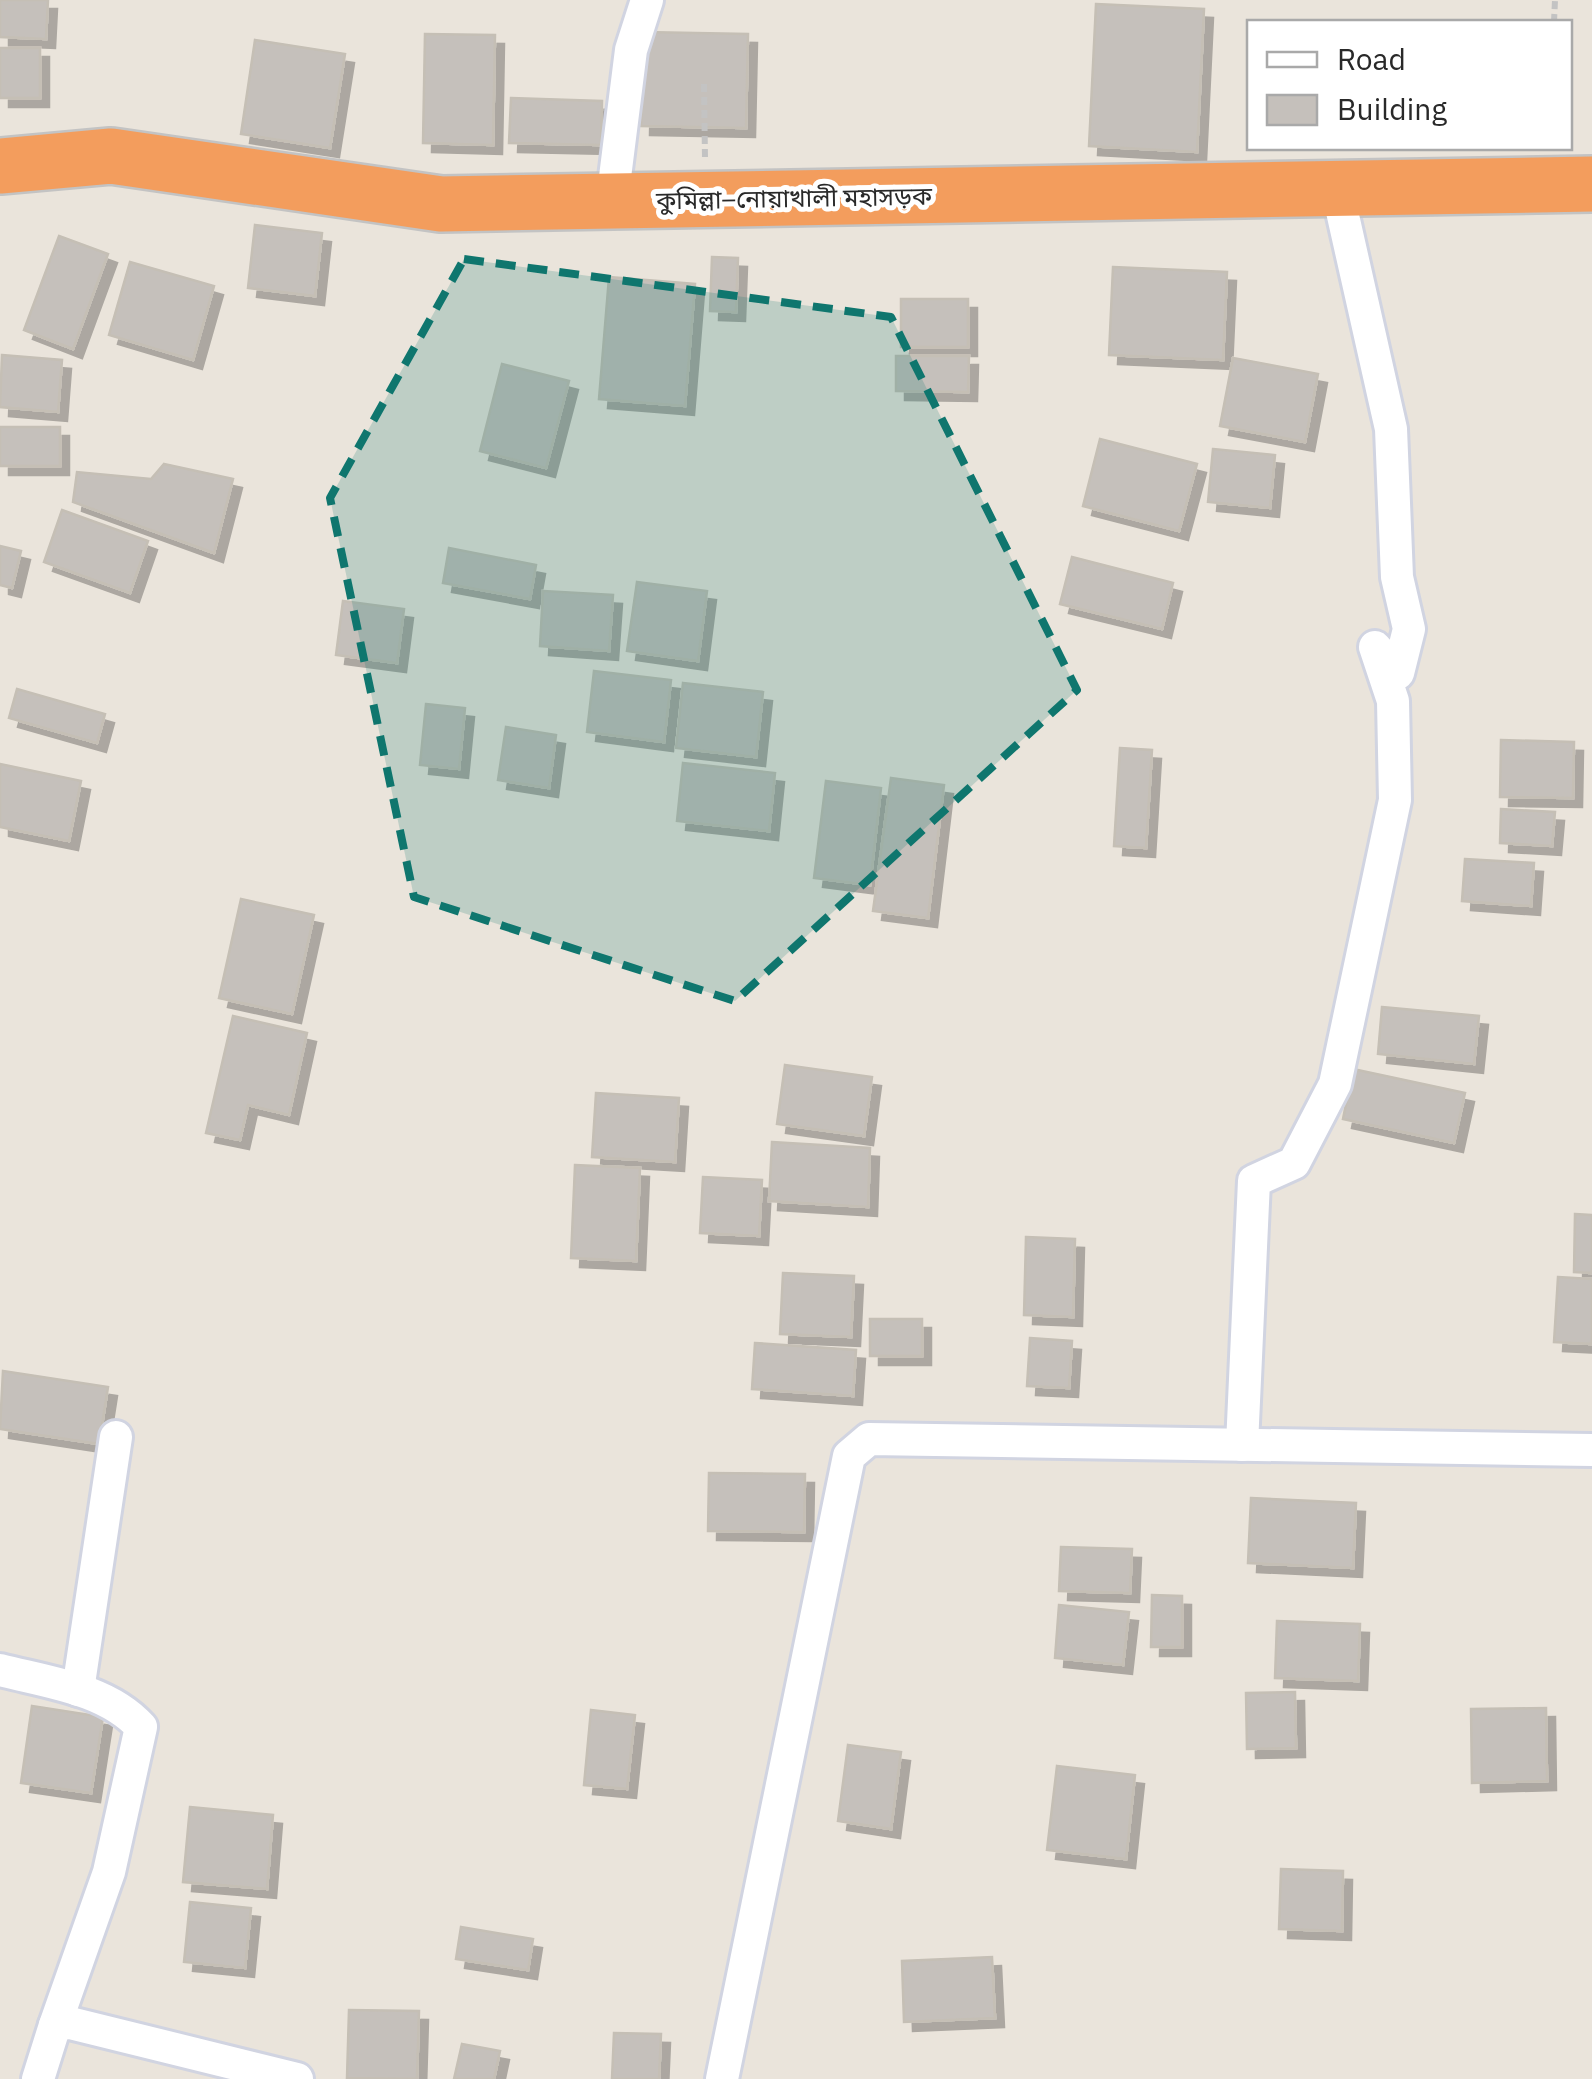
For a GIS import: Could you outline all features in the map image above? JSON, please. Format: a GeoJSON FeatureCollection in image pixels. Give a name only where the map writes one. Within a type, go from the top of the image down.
{"type":"FeatureCollection","features":[{"type":"Feature","properties":{"kind":"highway","name":"কুমিল্লা–নোয়াখালী মহাসড়ক"},"geometry":{"type":"LineString","coordinates":[[0,166],[110,156],[442,204],[1592,184]]}},
{"type":"Feature","properties":{"kind":"street"},"geometry":{"type":"LineString","coordinates":[[612,201],[632,50],[647,0]]}},
{"type":"Feature","properties":{"kind":"street"},"geometry":{"type":"LineString","coordinates":[[1242,1445],[1254,1181],[1294,1163],[1335,1084],[1395,800],[1393,701],[1375,648],[1398,673],[1409,629],[1396,577],[1391,428],[1338,189]]}},
{"type":"Feature","properties":{"kind":"street"},"geometry":{"type":"LineString","coordinates":[[78,1690],[116,1436]]}},
{"type":"Feature","properties":{"kind":"street"},"geometry":{"type":"LineString","coordinates":[[722,2079],[849,1456],[869,1439],[1592,1450]]}},
{"type":"Feature","properties":{"kind":"street"},"geometry":{"type":"LineString","coordinates":[[0,1670],[78,1690],[126,1711],[141,1727],[109,1872],[38,2079]]}},
{"type":"Feature","properties":{"kind":"street"},"geometry":{"type":"LineString","coordinates":[[55,2026],[70,2023],[297,2079]]}},
{"type":"Feature","properties":{"kind":"path"},"geometry":{"type":"LineString","coordinates":[[704,84],[705,200]]}},
{"type":"Feature","properties":{"kind":"highlighted area"},"geometry":{"type":"Polygon","coordinates":[[[464,259],[891,317],[1077,690],[735,1001],[414,897],[330,498],[464,259]]]}},
{"type":"Feature","properties":{"kind":"building"},"geometry":{"type":"Polygon","coordinates":[[[0,0],[48,0],[46,39],[0,37],[0,0]]]}},
{"type":"Feature","properties":{"kind":"building"},"geometry":{"type":"Polygon","coordinates":[[[1096,4],[1204,9],[1197,152],[1089,146],[1096,4]]]}},
{"type":"Feature","properties":{"kind":"building"},"geometry":{"type":"Polygon","coordinates":[[[643,32],[748,34],[746,128],[641,126],[643,32]]]}},
{"type":"Feature","properties":{"kind":"building"},"geometry":{"type":"Polygon","coordinates":[[[425,34],[495,35],[493,145],[423,143],[425,34]]]}},
{"type":"Feature","properties":{"kind":"building"},"geometry":{"type":"Polygon","coordinates":[[[255,40],[345,54],[330,148],[241,134],[255,40]]]}},
{"type":"Feature","properties":{"kind":"building"},"geometry":{"type":"Polygon","coordinates":[[[0,48],[40,48],[40,98],[0,98],[0,48]]]}},
{"type":"Feature","properties":{"kind":"building"},"geometry":{"type":"Polygon","coordinates":[[[511,98],[602,101],[601,145],[509,143],[511,98]]]}},
{"type":"Feature","properties":{"kind":"building"},"geometry":{"type":"Polygon","coordinates":[[[255,225],[322,233],[315,296],[248,288],[255,225]]]}},
{"type":"Feature","properties":{"kind":"building"},"geometry":{"type":"Polygon","coordinates":[[[59,236],[108,254],[73,349],[24,330],[59,236]]]}},
{"type":"Feature","properties":{"kind":"building"},"geometry":{"type":"Polygon","coordinates":[[[712,257],[738,258],[736,312],[710,311],[712,257]]]}},
{"type":"Feature","properties":{"kind":"building"},"geometry":{"type":"Polygon","coordinates":[[[130,262],[214,286],[193,360],[109,335],[130,262]]]}},
{"type":"Feature","properties":{"kind":"building"},"geometry":{"type":"Polygon","coordinates":[[[1113,267],[1227,272],[1223,360],[1109,355],[1113,267]]]}},
{"type":"Feature","properties":{"kind":"building"},"geometry":{"type":"Polygon","coordinates":[[[609,277],[695,284],[685,406],[599,399],[609,277]]]}},
{"type":"Feature","properties":{"kind":"building"},"geometry":{"type":"Polygon","coordinates":[[[901,299],[968,299],[968,347],[901,347],[901,299]]]}},
{"type":"Feature","properties":{"kind":"building"},"geometry":{"type":"Polygon","coordinates":[[[2,355],[62,360],[58,412],[0,407],[2,355]]]}},
{"type":"Feature","properties":{"kind":"building"},"geometry":{"type":"Polygon","coordinates":[[[896,356],[969,356],[968,392],[896,391],[896,356]]]}},
{"type":"Feature","properties":{"kind":"building"},"geometry":{"type":"Polygon","coordinates":[[[1233,358],[1318,374],[1305,442],[1220,426],[1233,358]]]}},
{"type":"Feature","properties":{"kind":"building"},"geometry":{"type":"Polygon","coordinates":[[[502,364],[569,381],[546,468],[480,451],[502,364]]]}},
{"type":"Feature","properties":{"kind":"building"},"geometry":{"type":"Polygon","coordinates":[[[0,427],[60,427],[60,466],[0,466],[0,427]]]}},
{"type":"Feature","properties":{"kind":"building"},"geometry":{"type":"Polygon","coordinates":[[[1100,439],[1197,464],[1179,531],[1083,506],[1100,439]]]}},
{"type":"Feature","properties":{"kind":"building"},"geometry":{"type":"Polygon","coordinates":[[[1213,449],[1275,455],[1270,508],[1208,502],[1213,449]]]}},
{"type":"Feature","properties":{"kind":"building"},"geometry":{"type":"Polygon","coordinates":[[[164,464],[233,479],[214,553],[73,502],[77,472],[151,479],[164,464]]]}},
{"type":"Feature","properties":{"kind":"building"},"geometry":{"type":"Polygon","coordinates":[[[62,510],[148,541],[130,593],[44,562],[62,510]]]}},
{"type":"Feature","properties":{"kind":"building"},"geometry":{"type":"Polygon","coordinates":[[[0,546],[21,551],[12,588],[0,585],[0,546]]]}},
{"type":"Feature","properties":{"kind":"building"},"geometry":{"type":"Polygon","coordinates":[[[449,548],[536,565],[530,599],[443,583],[449,548]]]}},
{"type":"Feature","properties":{"kind":"building"},"geometry":{"type":"Polygon","coordinates":[[[1072,557],[1173,583],[1162,629],[1060,604],[1072,557]]]}},
{"type":"Feature","properties":{"kind":"building"},"geometry":{"type":"Polygon","coordinates":[[[637,582],[707,591],[698,661],[627,651],[637,582]]]}},
{"type":"Feature","properties":{"kind":"building"},"geometry":{"type":"Polygon","coordinates":[[[543,591],[613,595],[609,651],[540,646],[543,591]]]}},
{"type":"Feature","properties":{"kind":"building"},"geometry":{"type":"Polygon","coordinates":[[[343,601],[404,609],[397,663],[336,655],[343,601]]]}},
{"type":"Feature","properties":{"kind":"building"},"geometry":{"type":"Polygon","coordinates":[[[594,671],[671,680],[664,742],[587,732],[594,671]]]}},
{"type":"Feature","properties":{"kind":"building"},"geometry":{"type":"Polygon","coordinates":[[[683,683],[763,692],[756,757],[676,748],[683,683]]]}},
{"type":"Feature","properties":{"kind":"building"},"geometry":{"type":"Polygon","coordinates":[[[17,689],[105,714],[97,743],[9,718],[17,689]]]}},
{"type":"Feature","properties":{"kind":"building"},"geometry":{"type":"Polygon","coordinates":[[[426,704],[465,708],[459,769],[420,765],[426,704]]]}},
{"type":"Feature","properties":{"kind":"building"},"geometry":{"type":"Polygon","coordinates":[[[506,727],[556,735],[549,788],[498,780],[506,727]]]}},
{"type":"Feature","properties":{"kind":"building"},"geometry":{"type":"Polygon","coordinates":[[[1501,740],[1574,742],[1573,798],[1500,797],[1501,740]]]}},
{"type":"Feature","properties":{"kind":"building"},"geometry":{"type":"Polygon","coordinates":[[[1120,748],[1152,750],[1146,848],[1114,846],[1120,748]]]}},
{"type":"Feature","properties":{"kind":"building"},"geometry":{"type":"Polygon","coordinates":[[[683,763],[775,773],[769,831],[677,821],[683,763]]]}},
{"type":"Feature","properties":{"kind":"building"},"geometry":{"type":"Polygon","coordinates":[[[0,764],[81,781],[69,841],[0,827],[0,764]]]}},
{"type":"Feature","properties":{"kind":"building"},"geometry":{"type":"Polygon","coordinates":[[[891,778],[944,785],[928,918],[873,911],[891,778]]]}},
{"type":"Feature","properties":{"kind":"building"},"geometry":{"type":"Polygon","coordinates":[[[826,781],[881,788],[870,885],[814,878],[826,781]]]}},
{"type":"Feature","properties":{"kind":"building"},"geometry":{"type":"Polygon","coordinates":[[[1501,809],[1555,812],[1552,846],[1500,843],[1501,809]]]}},
{"type":"Feature","properties":{"kind":"building"},"geometry":{"type":"Polygon","coordinates":[[[1465,859],[1534,863],[1531,906],[1462,901],[1465,859]]]}},
{"type":"Feature","properties":{"kind":"building"},"geometry":{"type":"Polygon","coordinates":[[[241,899],[314,915],[292,1014],[219,998],[241,899]]]}},
{"type":"Feature","properties":{"kind":"building"},"geometry":{"type":"Polygon","coordinates":[[[1382,1007],[1479,1016],[1474,1064],[1378,1054],[1382,1007]]]}},
{"type":"Feature","properties":{"kind":"building"},"geometry":{"type":"Polygon","coordinates":[[[233,1016],[307,1033],[289,1115],[248,1105],[240,1140],[206,1133],[233,1016]]]}},
{"type":"Feature","properties":{"kind":"building"},"geometry":{"type":"Polygon","coordinates":[[[785,1065],[872,1077],[864,1136],[777,1124],[785,1065]]]}},
{"type":"Feature","properties":{"kind":"building"},"geometry":{"type":"Polygon","coordinates":[[[1353,1069],[1465,1093],[1454,1143],[1343,1119],[1353,1069]]]}},
{"type":"Feature","properties":{"kind":"building"},"geometry":{"type":"Polygon","coordinates":[[[596,1093],[679,1098],[675,1162],[592,1157],[596,1093]]]}},
{"type":"Feature","properties":{"kind":"building"},"geometry":{"type":"Polygon","coordinates":[[[772,1142],[870,1148],[868,1207],[769,1201],[772,1142]]]}},
{"type":"Feature","properties":{"kind":"building"},"geometry":{"type":"Polygon","coordinates":[[[575,1165],[640,1168],[636,1261],[571,1258],[575,1165]]]}},
{"type":"Feature","properties":{"kind":"building"},"geometry":{"type":"Polygon","coordinates":[[[703,1177],[762,1180],[759,1236],[700,1233],[703,1177]]]}},
{"type":"Feature","properties":{"kind":"building"},"geometry":{"type":"Polygon","coordinates":[[[1575,1214],[1592,1215],[1592,1273],[1574,1272],[1575,1214]]]}},
{"type":"Feature","properties":{"kind":"building"},"geometry":{"type":"Polygon","coordinates":[[[1026,1237],[1075,1239],[1073,1317],[1024,1315],[1026,1237]]]}},
{"type":"Feature","properties":{"kind":"building"},"geometry":{"type":"Polygon","coordinates":[[[783,1273],[854,1276],[851,1337],[780,1334],[783,1273]]]}},
{"type":"Feature","properties":{"kind":"building"},"geometry":{"type":"Polygon","coordinates":[[[1558,1277],[1592,1279],[1592,1344],[1554,1342],[1558,1277]]]}},
{"type":"Feature","properties":{"kind":"building"},"geometry":{"type":"Polygon","coordinates":[[[870,1319],[922,1319],[922,1356],[870,1356],[870,1319]]]}},
{"type":"Feature","properties":{"kind":"building"},"geometry":{"type":"Polygon","coordinates":[[[1030,1338],[1072,1341],[1069,1388],[1027,1386],[1030,1338]]]}},
{"type":"Feature","properties":{"kind":"building"},"geometry":{"type":"Polygon","coordinates":[[[755,1343],[856,1350],[853,1396],[752,1389],[755,1343]]]}},
{"type":"Feature","properties":{"kind":"building"},"geometry":{"type":"Polygon","coordinates":[[[3,1371],[108,1387],[99,1444],[0,1429],[3,1371]]]}},
{"type":"Feature","properties":{"kind":"building"},"geometry":{"type":"Polygon","coordinates":[[[709,1473],[805,1474],[804,1532],[708,1531],[709,1473]]]}},
{"type":"Feature","properties":{"kind":"building"},"geometry":{"type":"Polygon","coordinates":[[[1251,1498],[1356,1503],[1353,1568],[1248,1563],[1251,1498]]]}},
{"type":"Feature","properties":{"kind":"building"},"geometry":{"type":"Polygon","coordinates":[[[1061,1547],[1132,1549],[1130,1593],[1059,1591],[1061,1547]]]}},
{"type":"Feature","properties":{"kind":"building"},"geometry":{"type":"Polygon","coordinates":[[[1152,1595],[1182,1596],[1182,1647],[1151,1647],[1152,1595]]]}},
{"type":"Feature","properties":{"kind":"building"},"geometry":{"type":"Polygon","coordinates":[[[1059,1605],[1129,1612],[1123,1665],[1055,1658],[1059,1605]]]}},
{"type":"Feature","properties":{"kind":"building"},"geometry":{"type":"Polygon","coordinates":[[[1277,1621],[1360,1624],[1358,1681],[1275,1678],[1277,1621]]]}},
{"type":"Feature","properties":{"kind":"building"},"geometry":{"type":"Polygon","coordinates":[[[1295,1692],[1296,1748],[1247,1749],[1246,1693],[1295,1692]]]}},
{"type":"Feature","properties":{"kind":"building"},"geometry":{"type":"Polygon","coordinates":[[[32,1706],[103,1717],[91,1793],[21,1783],[32,1706]]]}},
{"type":"Feature","properties":{"kind":"building"},"geometry":{"type":"Polygon","coordinates":[[[1546,1708],[1547,1781],[1472,1783],[1471,1709],[1546,1708]]]}},
{"type":"Feature","properties":{"kind":"building"},"geometry":{"type":"Polygon","coordinates":[[[591,1710],[635,1715],[627,1789],[584,1785],[591,1710]]]}},
{"type":"Feature","properties":{"kind":"building"},"geometry":{"type":"Polygon","coordinates":[[[848,1745],[901,1752],[891,1829],[838,1821],[848,1745]]]}},
{"type":"Feature","properties":{"kind":"building"},"geometry":{"type":"Polygon","coordinates":[[[1057,1766],[1135,1775],[1126,1859],[1047,1850],[1057,1766]]]}},
{"type":"Feature","properties":{"kind":"building"},"geometry":{"type":"Polygon","coordinates":[[[190,1807],[273,1815],[267,1889],[183,1882],[190,1807]]]}},
{"type":"Feature","properties":{"kind":"building"},"geometry":{"type":"Polygon","coordinates":[[[1281,1869],[1343,1871],[1342,1931],[1279,1929],[1281,1869]]]}},
{"type":"Feature","properties":{"kind":"building"},"geometry":{"type":"Polygon","coordinates":[[[190,1902],[251,1908],[245,1968],[184,1962],[190,1902]]]}},
{"type":"Feature","properties":{"kind":"building"},"geometry":{"type":"Polygon","coordinates":[[[461,1927],[533,1939],[528,1970],[456,1959],[461,1927]]]}},
{"type":"Feature","properties":{"kind":"building"},"geometry":{"type":"Polygon","coordinates":[[[992,1957],[995,2018],[904,2022],[902,1961],[992,1957]]]}},
{"type":"Feature","properties":{"kind":"building"},"geometry":{"type":"Polygon","coordinates":[[[349,2010],[419,2011],[417,2079],[347,2078],[349,2010]]]}},
{"type":"Feature","properties":{"kind":"building"},"geometry":{"type":"Polygon","coordinates":[[[614,2033],[661,2034],[659,2079],[612,2079],[614,2033]]]}},
{"type":"Feature","properties":{"kind":"building"},"geometry":{"type":"Polygon","coordinates":[[[462,2044],[500,2051],[494,2079],[454,2079],[462,2044]]]}}]}
